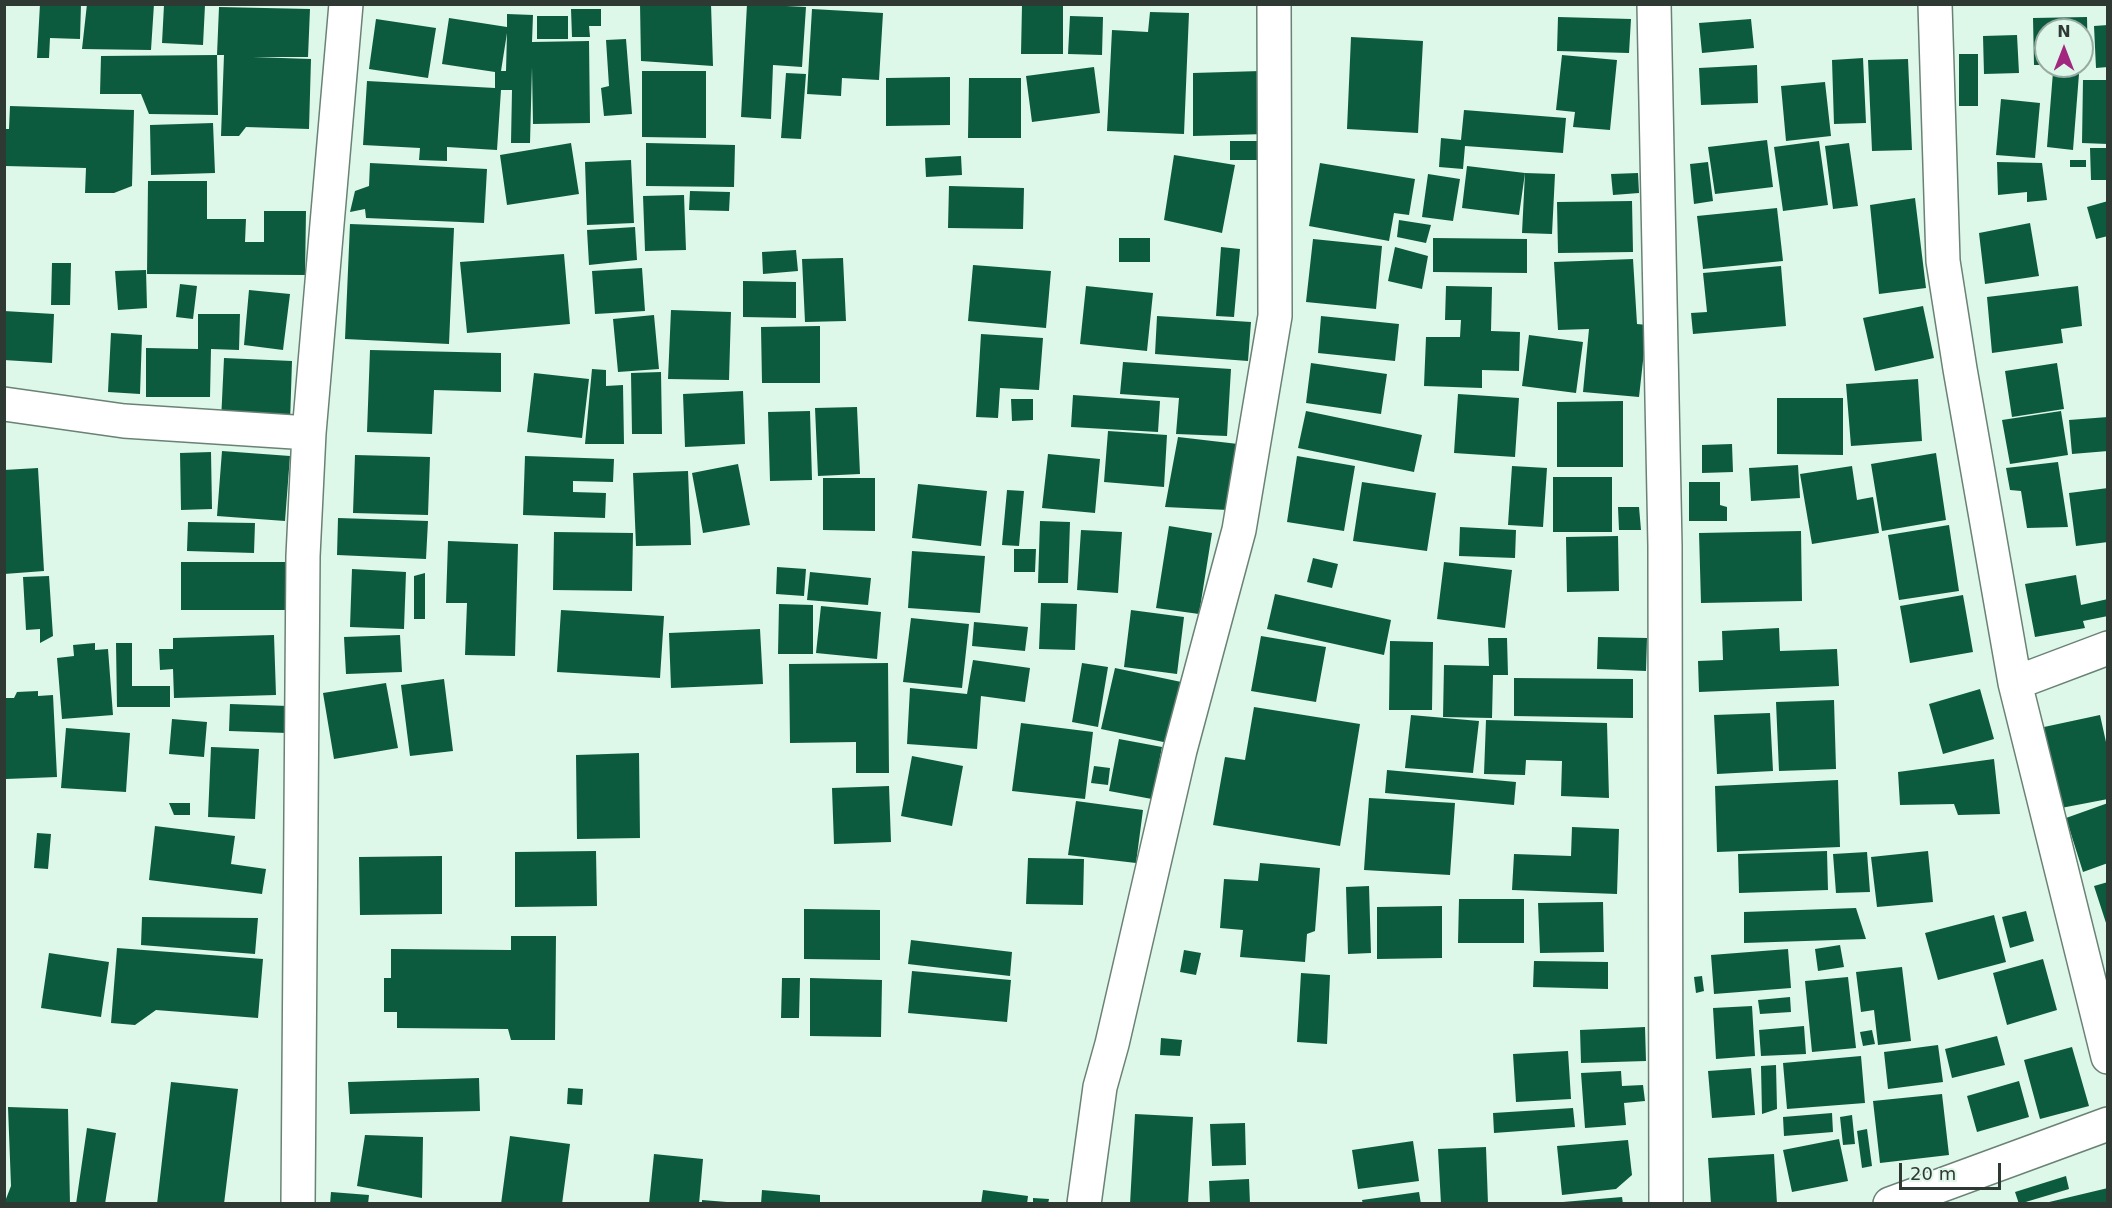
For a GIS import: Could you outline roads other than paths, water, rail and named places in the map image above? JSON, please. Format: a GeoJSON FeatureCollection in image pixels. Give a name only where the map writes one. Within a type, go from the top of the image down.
{"type":"FeatureCollection","features":[{"type":"Feature","properties":{"kind":"street"},"geometry":{"type":"LineString","coordinates":[[298,1203],[303,556],[309,433],[346,4]]}},
{"type":"Feature","properties":{"kind":"street"},"geometry":{"type":"LineString","coordinates":[[1084,1203],[1100,1087],[1180,750],[1239,530],[1275,316],[1274,4]]}},
{"type":"Feature","properties":{"kind":"street"},"geometry":{"type":"LineString","coordinates":[[1654,4],[1665,546],[1666,1203]]}},
{"type":"Feature","properties":{"kind":"street"},"geometry":{"type":"LineString","coordinates":[[1935,4],[1943,261],[1960,369],[2015,683],[2108,1057]]}},
{"type":"Feature","properties":{"kind":"street"},"geometry":{"type":"LineString","coordinates":[[4,404],[124,421],[309,433]]}},
{"type":"Feature","properties":{"kind":"street"},"geometry":{"type":"LineString","coordinates":[[2015,683],[2108,648]]}},
{"type":"Feature","properties":{"kind":"street"},"geometry":{"type":"LineString","coordinates":[[1890,1203],[2108,1124]]}}]}
